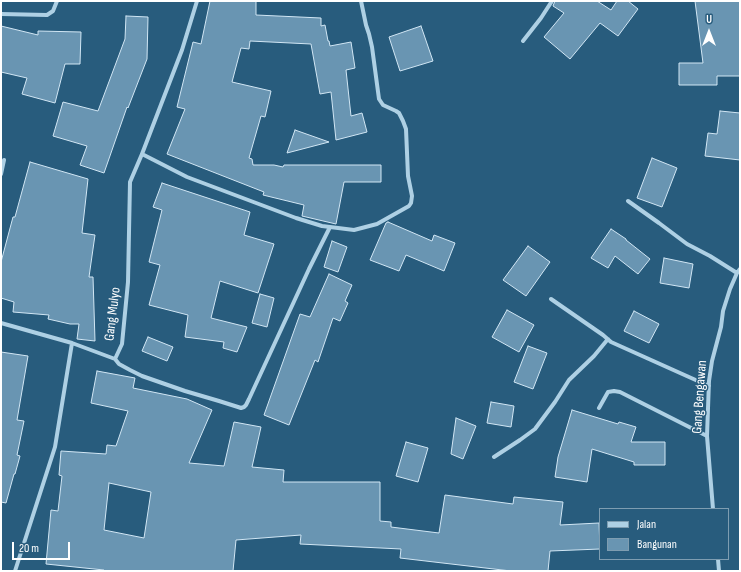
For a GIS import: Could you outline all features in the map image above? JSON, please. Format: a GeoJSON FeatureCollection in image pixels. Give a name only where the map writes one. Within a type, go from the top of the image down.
{"type":"FeatureCollection","features":[{"type":"Feature","properties":{"kind":"street"},"geometry":{"type":"LineString","coordinates":[[1,14],[46,16],[53,11],[58,1]]}},
{"type":"Feature","properties":{"kind":"street","name":"Gang Mulyo"},"geometry":{"type":"LineString","coordinates":[[1,323],[72,343],[115,359],[124,336],[128,282],[130,182],[182,50],[197,1]]}},
{"type":"Feature","properties":{"kind":"street"},"geometry":{"type":"LineString","coordinates":[[142,154],[187,177],[296,218],[322,226],[354,230],[376,224],[409,206],[412,196],[408,176],[406,129],[399,114],[396,111],[383,106],[379,99],[372,47],[360,1]]}},
{"type":"Feature","properties":{"kind":"street"},"geometry":{"type":"LineString","coordinates":[[523,41],[552,1]]}},
{"type":"Feature","properties":{"kind":"street"},"geometry":{"type":"LineString","coordinates":[[1,174],[4,160]]}},
{"type":"Feature","properties":{"kind":"street"},"geometry":{"type":"LineString","coordinates":[[628,201],[687,244],[739,271]]}},
{"type":"Feature","properties":{"kind":"street"},"geometry":{"type":"LineString","coordinates":[[115,359],[120,364],[142,376],[238,408],[244,407],[249,400],[309,269],[330,227]]}},
{"type":"Feature","properties":{"kind":"street","name":"Gang Bengawan"},"geometry":{"type":"LineString","coordinates":[[713,508],[707,436],[709,386],[712,360],[721,327],[722,311],[730,289],[739,271]]}},
{"type":"Feature","properties":{"kind":"street"},"geometry":{"type":"LineString","coordinates":[[551,299],[611,342],[709,386]]}},
{"type":"Feature","properties":{"kind":"street"},"geometry":{"type":"LineString","coordinates":[[494,457],[535,428],[555,402],[569,380],[608,340]]}},
{"type":"Feature","properties":{"kind":"street"},"geometry":{"type":"LineString","coordinates":[[15,571],[55,447],[72,343]]}},
{"type":"Feature","properties":{"kind":"street"},"geometry":{"type":"LineString","coordinates":[[598,408],[608,392],[614,390],[707,436]]}},
{"type":"Feature","properties":{"kind":"street"},"geometry":{"type":"LineString","coordinates":[[718,560],[719,571]]}},
{"type":"Feature","properties":{"kind":"building"},"geometry":{"type":"Polygon","coordinates":[[[210,1],[256,1],[256,15],[321,18],[321,26],[325,25],[330,46],[351,42],[355,68],[346,70],[351,116],[362,113],[367,132],[336,140],[331,92],[320,94],[311,44],[250,41],[249,49],[241,48],[232,82],[271,91],[265,117],[261,116],[249,158],[252,159],[253,165],[274,165],[283,167],[284,165],[381,165],[381,182],[344,182],[336,224],[302,216],[304,205],[263,195],[264,192],[167,154],[185,109],[177,107],[193,42],[201,44],[210,1]]]}},
{"type":"Feature","properties":{"kind":"building"},"geometry":{"type":"Polygon","coordinates":[[[555,1],[597,1],[611,10],[617,1],[628,1],[638,9],[618,36],[600,23],[570,59],[544,37],[564,13],[553,6],[555,1]]]}},
{"type":"Feature","properties":{"kind":"building"},"geometry":{"type":"Polygon","coordinates":[[[695,1],[740,1],[740,76],[717,76],[717,85],[679,85],[679,63],[703,63],[695,1]]]}},
{"type":"Feature","properties":{"kind":"building"},"geometry":{"type":"Polygon","coordinates":[[[126,16],[148,17],[147,59],[128,108],[127,107],[104,173],[80,165],[87,146],[53,136],[63,102],[98,111],[125,39],[126,16]]]}},
{"type":"Feature","properties":{"kind":"building"},"geometry":{"type":"Polygon","coordinates":[[[1,26],[38,35],[38,31],[81,32],[80,64],[65,64],[55,103],[22,94],[27,78],[1,72],[1,26]]]}},
{"type":"Feature","properties":{"kind":"building"},"geometry":{"type":"Polygon","coordinates":[[[421,26],[433,61],[400,71],[389,37],[421,26]]]}},
{"type":"Feature","properties":{"kind":"building"},"geometry":{"type":"Polygon","coordinates":[[[720,111],[740,113],[740,160],[705,156],[708,133],[717,134],[720,111]]]}},
{"type":"Feature","properties":{"kind":"building"},"geometry":{"type":"Polygon","coordinates":[[[295,130],[329,142],[287,153],[295,130]]]}},
{"type":"Feature","properties":{"kind":"building"},"geometry":{"type":"Polygon","coordinates":[[[652,158],[677,168],[662,207],[637,198],[652,158]]]}},
{"type":"Feature","properties":{"kind":"building"},"geometry":{"type":"Polygon","coordinates":[[[30,162],[88,179],[82,233],[95,235],[89,277],[93,277],[95,341],[77,339],[79,324],[70,324],[48,319],[49,315],[13,312],[14,302],[1,298],[1,262],[30,162]]]}},
{"type":"Feature","properties":{"kind":"building"},"geometry":{"type":"Polygon","coordinates":[[[162,183],[250,212],[244,235],[274,244],[258,293],[220,281],[211,318],[247,327],[237,352],[223,348],[224,342],[185,337],[188,315],[149,305],[160,265],[149,262],[162,210],[153,207],[162,183]]]}},
{"type":"Feature","properties":{"kind":"building"},"geometry":{"type":"Polygon","coordinates":[[[388,222],[432,241],[434,235],[455,243],[444,271],[406,255],[399,271],[370,260],[386,223],[388,222]]]}},
{"type":"Feature","properties":{"kind":"building"},"geometry":{"type":"Polygon","coordinates":[[[611,229],[626,239],[650,259],[638,274],[615,256],[608,268],[591,258],[611,229]]]}},
{"type":"Feature","properties":{"kind":"building"},"geometry":{"type":"Polygon","coordinates":[[[332,241],[347,247],[338,272],[324,267],[332,241]]]}},
{"type":"Feature","properties":{"kind":"building"},"geometry":{"type":"Polygon","coordinates":[[[528,246],[550,262],[526,296],[503,280],[528,246]]]}},
{"type":"Feature","properties":{"kind":"building"},"geometry":{"type":"Polygon","coordinates":[[[664,258],[693,264],[689,288],[660,283],[664,258]]]}},
{"type":"Feature","properties":{"kind":"building"},"geometry":{"type":"Polygon","coordinates":[[[329,274],[352,285],[345,301],[348,303],[340,321],[333,318],[318,362],[315,360],[289,425],[264,415],[300,314],[310,317],[329,274]]]}},
{"type":"Feature","properties":{"kind":"building"},"geometry":{"type":"Polygon","coordinates":[[[260,294],[274,298],[267,327],[252,323],[260,294]]]}},
{"type":"Feature","properties":{"kind":"building"},"geometry":{"type":"Polygon","coordinates":[[[507,310],[534,325],[519,352],[492,337],[507,310]]]}},
{"type":"Feature","properties":{"kind":"building"},"geometry":{"type":"Polygon","coordinates":[[[634,311],[659,324],[649,343],[624,331],[634,311]]]}},
{"type":"Feature","properties":{"kind":"building"},"geometry":{"type":"Polygon","coordinates":[[[148,337],[173,347],[167,361],[142,351],[148,337]]]}},
{"type":"Feature","properties":{"kind":"building"},"geometry":{"type":"Polygon","coordinates":[[[528,346],[547,353],[533,389],[514,382],[528,346]]]}},
{"type":"Feature","properties":{"kind":"building"},"geometry":{"type":"Polygon","coordinates":[[[1,352],[28,356],[17,420],[24,421],[17,455],[20,456],[6,503],[1,502],[1,352]]]}},
{"type":"Feature","properties":{"kind":"building"},"geometry":{"type":"Polygon","coordinates":[[[97,371],[135,378],[133,388],[187,399],[212,410],[189,463],[224,466],[234,422],[261,427],[252,467],[284,470],[283,482],[380,482],[380,521],[391,522],[391,527],[439,533],[445,495],[513,504],[514,497],[563,502],[560,525],[599,523],[599,549],[550,551],[548,571],[511,571],[400,558],[401,549],[300,544],[301,535],[236,540],[233,571],[104,571],[46,564],[51,510],[58,511],[62,476],[59,475],[61,451],[106,454],[107,445],[116,446],[128,411],[91,403],[97,371]],[[109,483],[104,530],[144,538],[151,492],[109,483]]]}},
{"type":"Feature","properties":{"kind":"building"},"geometry":{"type":"Polygon","coordinates":[[[491,402],[514,406],[511,427],[487,423],[491,402]]]}},
{"type":"Feature","properties":{"kind":"building"},"geometry":{"type":"Polygon","coordinates":[[[572,410],[618,424],[619,422],[636,427],[631,442],[665,442],[665,465],[634,465],[634,462],[592,449],[587,482],[555,477],[558,457],[572,410]]]}},
{"type":"Feature","properties":{"kind":"building"},"geometry":{"type":"Polygon","coordinates":[[[456,418],[476,426],[463,459],[451,454],[456,418]]]}},
{"type":"Feature","properties":{"kind":"building"},"geometry":{"type":"Polygon","coordinates":[[[406,442],[428,448],[418,482],[396,476],[406,442]]]}}]}
